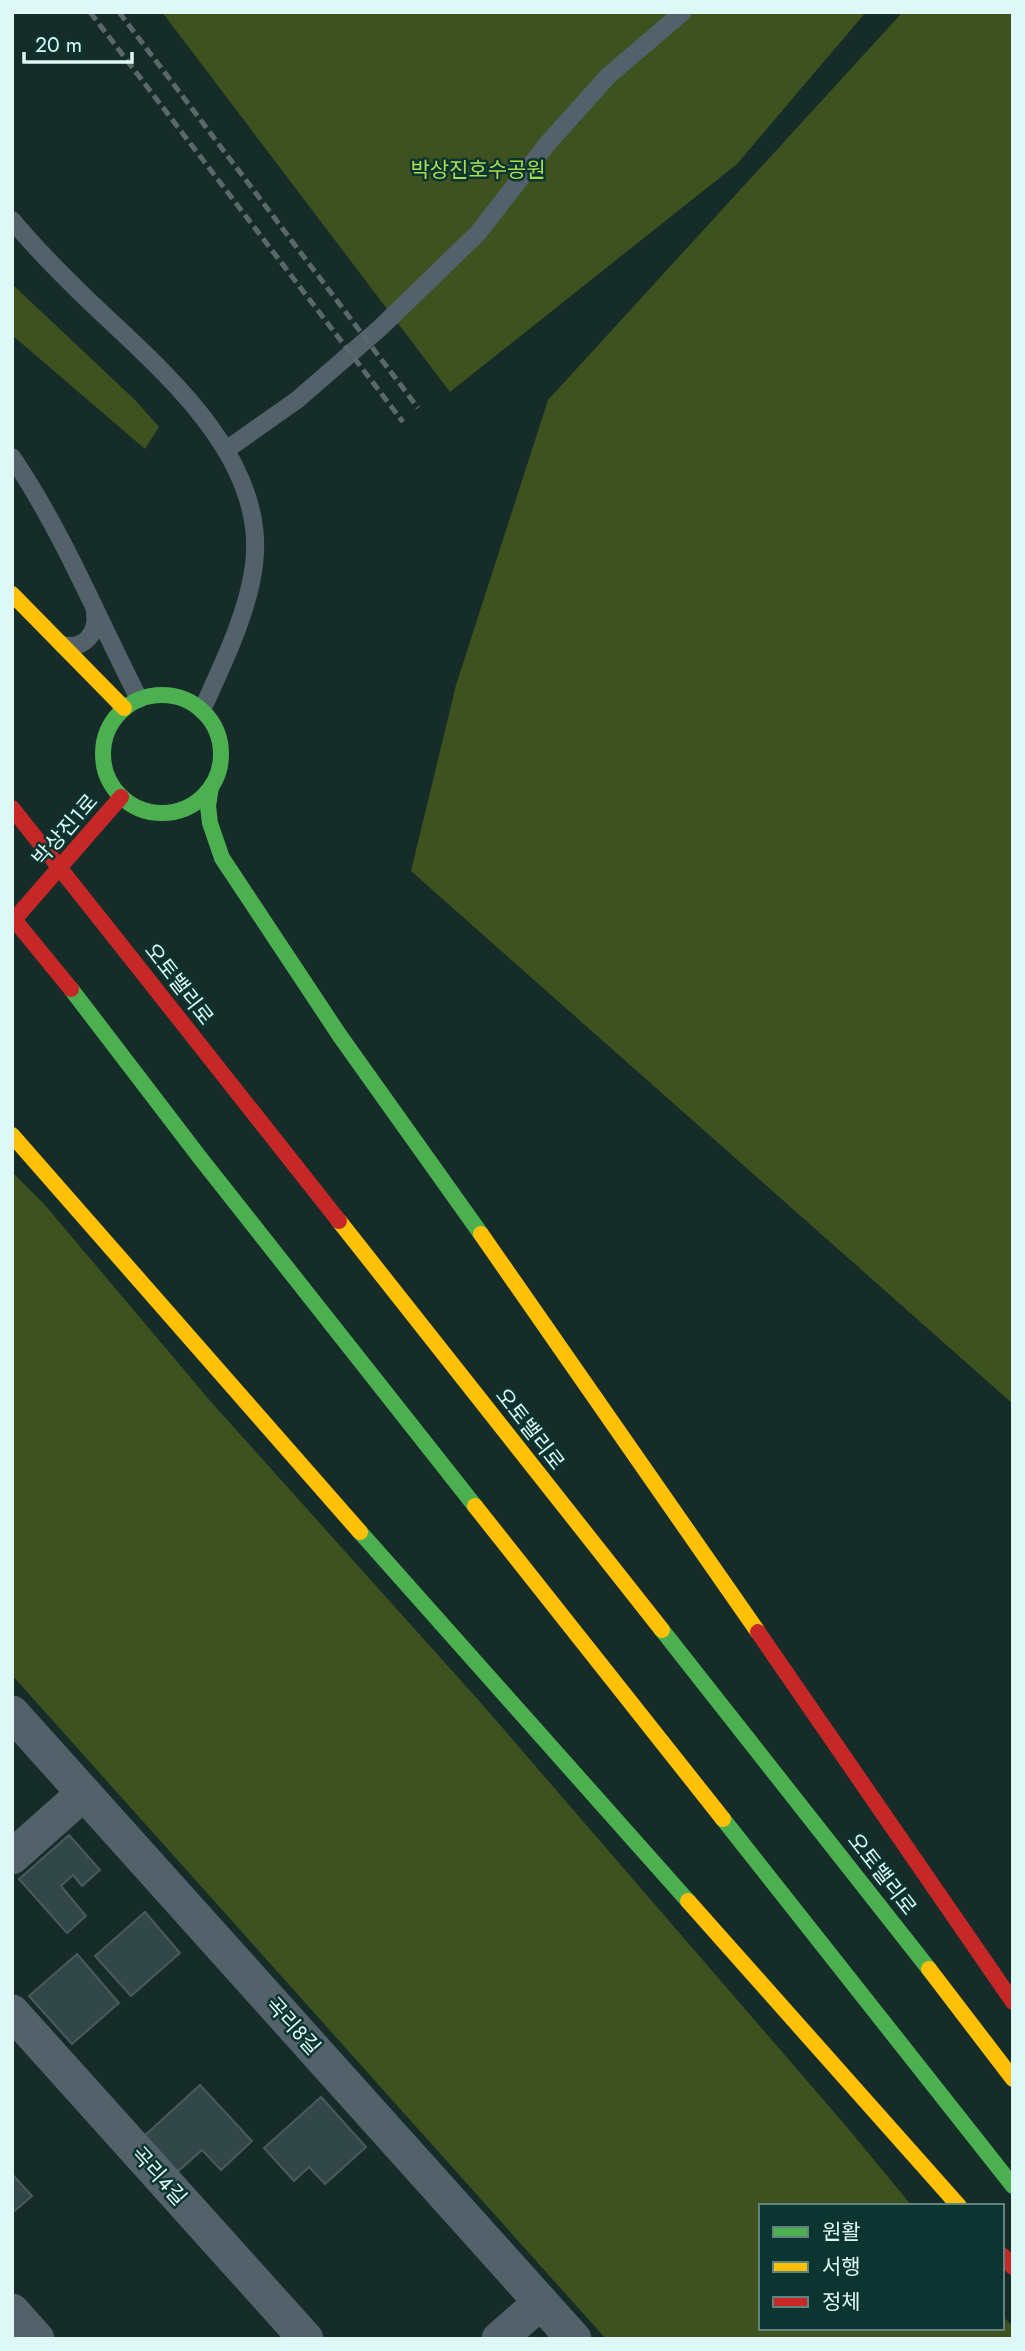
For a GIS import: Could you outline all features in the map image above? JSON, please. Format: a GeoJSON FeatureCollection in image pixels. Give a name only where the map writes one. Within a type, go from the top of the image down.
{"type":"FeatureCollection","features":[{"type":"Feature","properties":{"kind":"main road"},"geometry":{"type":"LineString","coordinates":[[12,594],[60,644],[131,703]]}},
{"type":"Feature","properties":{"kind":"main road"},"geometry":{"type":"LineString","coordinates":[[211,787],[199,800],[168,813],[135,807],[111,785],[104,769],[102,752],[105,735],[113,720],[131,703],[155,695],[172,695],[188,700],[202,710],[213,723],[219,738],[221,755],[207,804],[208,820],[212,838],[222,858],[340,1036],[528,1299],[1013,2002]]}},
{"type":"Feature","properties":{"kind":"main road","name":"박상진1로"},"geometry":{"type":"LineString","coordinates":[[12,922],[121,797]]}},
{"type":"Feature","properties":{"kind":"main road","name":"오토밸리로"},"geometry":{"type":"LineString","coordinates":[[12,807],[898,1929],[1013,2079]]}},
{"type":"Feature","properties":{"kind":"main road"},"geometry":{"type":"LineString","coordinates":[[12,917],[1013,2186]]}},
{"type":"Feature","properties":{"kind":"main road"},"geometry":{"type":"LineString","coordinates":[[12,1135],[487,1676],[957,2204]]}},
{"type":"Feature","properties":{"kind":"street","name":"곡리8길"},"geometry":{"type":"LineString","coordinates":[[12,1713],[574,2339]]}},
{"type":"Feature","properties":{"kind":"street"},"geometry":{"type":"LineString","coordinates":[[12,1857],[84,1793]]}},
{"type":"Feature","properties":{"kind":"street","name":"곡리4길"},"geometry":{"type":"LineString","coordinates":[[12,2012],[306,2339]]}},
{"type":"Feature","properties":{"kind":"street"},"geometry":{"type":"LineString","coordinates":[[499,2339],[541,2302]]}},
{"type":"Feature","properties":{"kind":"street"},"geometry":{"type":"LineString","coordinates":[[12,2311],[37,2339]]}},
{"type":"Feature","properties":{"kind":"lane"},"geometry":{"type":"LineString","coordinates":[[226,450],[297,400],[380,328],[478,233],[548,143],[608,76],[683,12]]}},
{"type":"Feature","properties":{"kind":"lane"},"geometry":{"type":"LineString","coordinates":[[12,220],[39,252],[160,367],[190,401],[226,450],[238,472],[248,499],[254,532],[254,565],[243,611],[226,659],[202,710]]}},
{"type":"Feature","properties":{"kind":"lane"},"geometry":{"type":"LineString","coordinates":[[12,457],[28,481],[95,613],[131,703]]}},
{"type":"Feature","properties":{"kind":"lane"},"geometry":{"type":"LineString","coordinates":[[60,644],[73,646],[87,640],[96,627],[95,613]]}},
{"type":"Feature","properties":{"kind":"green space","name":"박상진호수공원"},"geometry":{"type":"Polygon","coordinates":[[[162,12],[866,12],[737,164],[450,392],[162,12]]]}},
{"type":"Feature","properties":{"kind":"green space"},"geometry":{"type":"Polygon","coordinates":[[[899,12],[1013,12],[1013,1404],[411,871],[456,685],[548,400],[900,15],[899,12]]]}},
{"type":"Feature","properties":{"kind":"green space"},"geometry":{"type":"Polygon","coordinates":[[[12,284],[135,400],[159,427],[145,449],[12,335],[12,284]]]}},
{"type":"Feature","properties":{"kind":"green space"},"geometry":{"type":"Polygon","coordinates":[[[12,1172],[44,1204],[212,1403],[481,1703],[910,2204],[759,2204],[759,2330],[1004,2330],[1004,2317],[1013,2327],[1013,2339],[606,2339],[12,1675],[12,1172]]]}},
{"type":"Feature","properties":{"kind":"building"},"geometry":{"type":"Polygon","coordinates":[[[69,1835],[100,1870],[82,1886],[73,1875],[61,1886],[86,1916],[67,1933],[19,1879],[69,1835]]]}},
{"type":"Feature","properties":{"kind":"building"},"geometry":{"type":"Polygon","coordinates":[[[145,1912],[180,1953],[131,1996],[95,1956],[145,1912]]]}},
{"type":"Feature","properties":{"kind":"building"},"geometry":{"type":"Polygon","coordinates":[[[77,1954],[119,2003],[72,2044],[29,1996],[77,1954]]]}},
{"type":"Feature","properties":{"kind":"building"},"geometry":{"type":"Polygon","coordinates":[[[200,2085],[252,2141],[221,2170],[202,2150],[176,2173],[143,2137],[200,2085]]]}},
{"type":"Feature","properties":{"kind":"building"},"geometry":{"type":"Polygon","coordinates":[[[321,2097],[366,2147],[325,2184],[309,2167],[294,2181],[264,2148],[321,2097]]]}},
{"type":"Feature","properties":{"kind":"building"},"geometry":{"type":"Polygon","coordinates":[[[12,2174],[32,2196],[12,2213],[12,2174]]]}},
{"type":"Feature","properties":{"kind":"railway"},"geometry":{"type":"LineString","coordinates":[[90,12],[403,422]]}},
{"type":"Feature","properties":{"kind":"railway"},"geometry":{"type":"LineString","coordinates":[[119,12],[418,408]]}},
{"type":"Feature","properties":{"kind":"traffic: fast"},"geometry":{"type":"LineString","coordinates":[[162,695],[185,699],[204,712],[217,731],[221,754],[217,777],[204,796],[185,809],[162,813],[139,809],[120,796],[107,777],[103,754],[107,731],[120,712],[139,699],[162,695]]}},
{"type":"Feature","properties":{"kind":"traffic: fast"},"geometry":{"type":"LineString","coordinates":[[211,787],[208,806],[210,823],[222,858],[340,1036],[481,1234]]}},
{"type":"Feature","properties":{"kind":"traffic: fast"},"geometry":{"type":"LineString","coordinates":[[71,989],[201,1159],[475,1506]]}},
{"type":"Feature","properties":{"kind":"traffic: fast"},"geometry":{"type":"LineString","coordinates":[[360,1532],[688,1901]]}},
{"type":"Feature","properties":{"kind":"traffic: fast"},"geometry":{"type":"LineString","coordinates":[[662,1630],[929,1969]]}},
{"type":"Feature","properties":{"kind":"traffic: fast"},"geometry":{"type":"LineString","coordinates":[[723,1819],[1013,2186]]}},
{"type":"Feature","properties":{"kind":"traffic: slow"},"geometry":{"type":"LineString","coordinates":[[12,594],[124,708]]}},
{"type":"Feature","properties":{"kind":"traffic: slow"},"geometry":{"type":"LineString","coordinates":[[12,1135],[360,1532]]}},
{"type":"Feature","properties":{"kind":"traffic: slow"},"geometry":{"type":"LineString","coordinates":[[339,1221],[662,1630]]}},
{"type":"Feature","properties":{"kind":"traffic: slow"},"geometry":{"type":"LineString","coordinates":[[481,1234],[758,1632]]}},
{"type":"Feature","properties":{"kind":"traffic: slow"},"geometry":{"type":"LineString","coordinates":[[475,1506],[723,1819]]}},
{"type":"Feature","properties":{"kind":"traffic: slow"},"geometry":{"type":"LineString","coordinates":[[688,1901],[957,2204]]}},
{"type":"Feature","properties":{"kind":"traffic: slow"},"geometry":{"type":"LineString","coordinates":[[929,1969],[1013,2079]]}},
{"type":"Feature","properties":{"kind":"traffic: jam"},"geometry":{"type":"LineString","coordinates":[[12,922],[121,797]]}},
{"type":"Feature","properties":{"kind":"traffic: jam"},"geometry":{"type":"LineString","coordinates":[[12,808],[116,939]]}},
{"type":"Feature","properties":{"kind":"traffic: jam"},"geometry":{"type":"LineString","coordinates":[[12,917],[71,989]]}},
{"type":"Feature","properties":{"kind":"traffic: jam"},"geometry":{"type":"LineString","coordinates":[[116,939],[339,1221]]}},
{"type":"Feature","properties":{"kind":"traffic: jam"},"geometry":{"type":"LineString","coordinates":[[758,1632],[1013,2002]]}},
{"type":"Feature","properties":{"kind":"traffic: jam"},"geometry":{"type":"LineString","coordinates":[[1004,2257],[1013,2267]]}}]}
